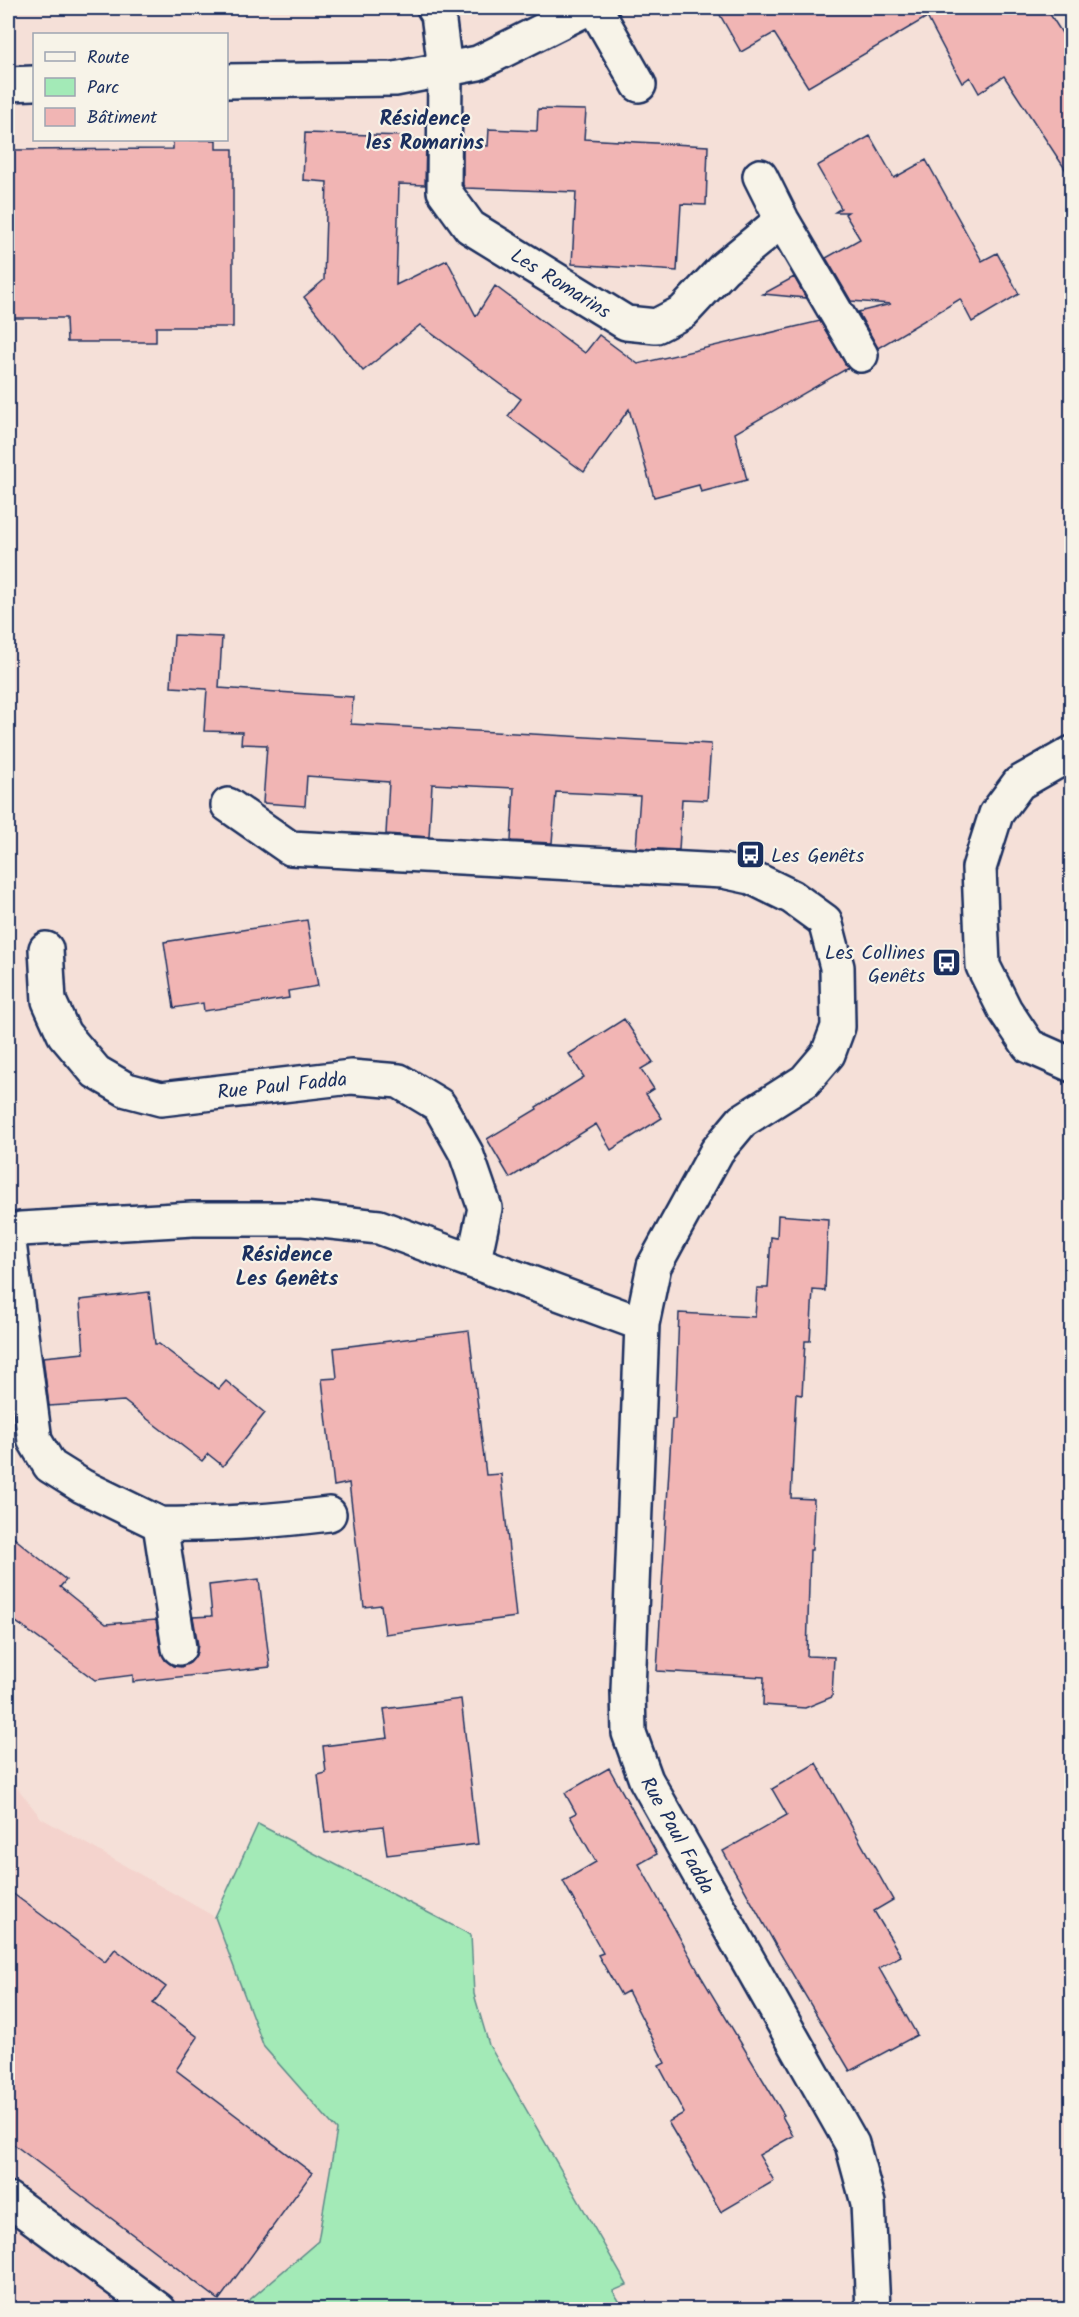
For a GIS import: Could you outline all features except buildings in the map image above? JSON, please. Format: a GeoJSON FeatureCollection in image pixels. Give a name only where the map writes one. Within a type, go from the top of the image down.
{"type":"FeatureCollection","features":[{"type":"Feature","properties":{"kind":"street","name":"Les Romarins"},"geometry":{"type":"LineString","coordinates":[[434,8],[438,14],[445,69],[444,191],[470,227],[626,323],[656,326],[683,312],[724,268],[782,220]]}},
{"type":"Feature","properties":{"kind":"street"},"geometry":{"type":"LineString","coordinates":[[228,81],[395,79],[478,63],[588,8]]}},
{"type":"Feature","properties":{"kind":"street"},"geometry":{"type":"LineString","coordinates":[[595,8],[639,85]]}},
{"type":"Feature","properties":{"kind":"street"},"geometry":{"type":"LineString","coordinates":[[8,84],[33,83]]}},
{"type":"Feature","properties":{"kind":"street"},"geometry":{"type":"LineString","coordinates":[[760,177],[782,220],[861,355]]}},
{"type":"Feature","properties":{"kind":"street"},"geometry":{"type":"LineString","coordinates":[[1071,753],[1019,783],[996,814],[979,868],[983,966],[1005,1010],[1029,1046],[1071,1065]]}},
{"type":"Feature","properties":{"kind":"street","name":"Rue Paul Fadda"},"geometry":{"type":"LineString","coordinates":[[228,805],[290,848],[723,872],[751,877],[792,897],[825,921],[837,966],[838,1027],[828,1054],[805,1081],[742,1121],[717,1151],[654,1266],[642,1324],[627,1691],[629,1732],[646,1780],[852,2144],[868,2203],[873,2310]]}},
{"type":"Feature","properties":{"kind":"street","name":"Rue Paul Fadda"},"geometry":{"type":"LineString","coordinates":[[46,949],[49,1001],[64,1034],[96,1072],[127,1090],[161,1099],[351,1077],[399,1081],[439,1106],[466,1153],[485,1208],[474,1260]]}},
{"type":"Feature","properties":{"kind":"street"},"geometry":{"type":"LineString","coordinates":[[329,1515],[271,1522],[160,1524],[82,1486],[50,1466],[35,1441],[8,1234],[21,1229],[193,1219],[303,1219],[379,1227],[474,1260],[642,1324]]}},
{"type":"Feature","properties":{"kind":"street"},"geometry":{"type":"LineString","coordinates":[[160,1524],[179,1648]]}},
{"type":"Feature","properties":{"kind":"street"},"geometry":{"type":"LineString","coordinates":[[8,2199],[159,2310]]}},
{"type":"Feature","properties":{"kind":"shaded area"},"geometry":{"type":"Polygon","coordinates":[[[8,1776],[41,1818],[215,1917],[264,2047],[337,2130],[318,2241],[239,2309],[8,2309],[8,1776]]]}},
{"type":"Feature","properties":{"kind":"green space"},"geometry":{"type":"Polygon","coordinates":[[[258,1824],[471,1935],[474,1994],[489,2045],[627,2285],[613,2291],[624,2309],[239,2309],[318,2241],[337,2130],[264,2047],[215,1917],[258,1824]]]}},
{"type":"Feature","properties":{"kind":"place","name":"Les Genêts"},"geometry":{"type":"Point","coordinates":[750,855]}},
{"type":"Feature","properties":{"kind":"place","name":"Les Collines Genêts"},"geometry":{"type":"Point","coordinates":[946,963]}},
{"type":"Feature","properties":{"kind":"district","name":"Résidence les Romarins"},"geometry":{"type":"Point","coordinates":[425,130]}},
{"type":"Feature","properties":{"kind":"district","name":"Résidence Les Genêts"},"geometry":{"type":"Point","coordinates":[287,1266]}}]}
